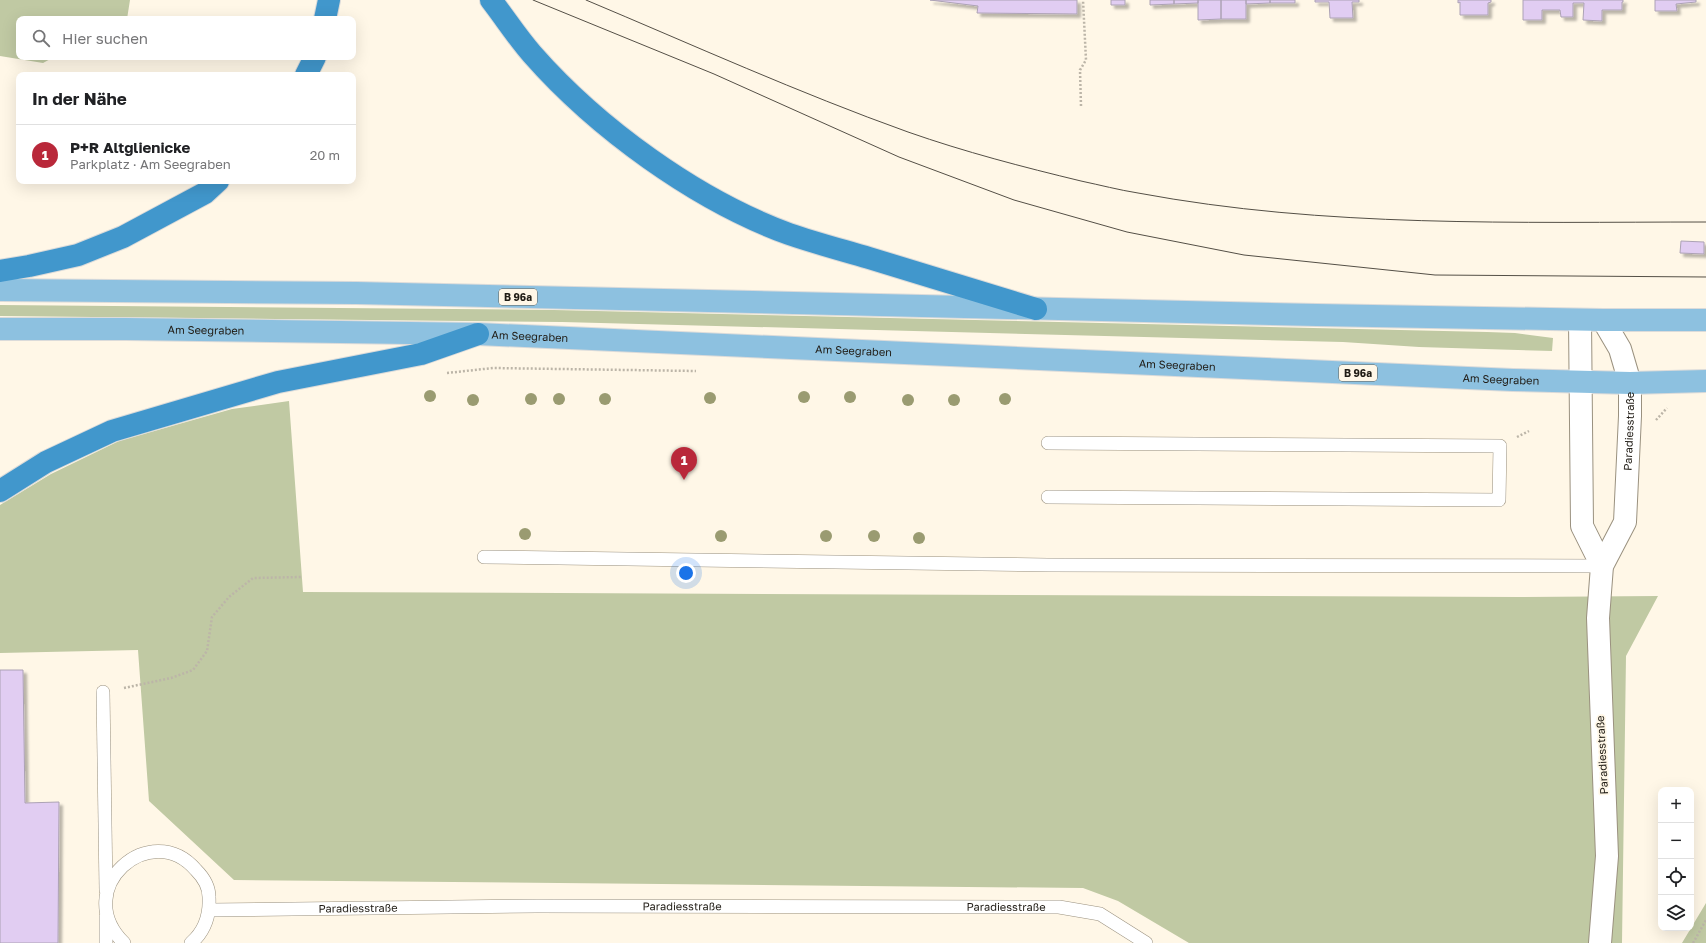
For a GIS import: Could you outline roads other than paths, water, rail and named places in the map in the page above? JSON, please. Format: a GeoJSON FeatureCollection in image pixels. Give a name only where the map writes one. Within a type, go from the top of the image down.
{"type":"FeatureCollection","features":[{"type":"Feature","properties":{"kind":"highway"},"geometry":{"type":"LineString","coordinates":[[326,16],[329,0]]}},
{"type":"Feature","properties":{"kind":"highway"},"geometry":{"type":"LineString","coordinates":[[491,0],[531,54],[569,93],[623,139],[663,168],[718,201],[789,234],[1036,309]]}},
{"type":"Feature","properties":{"kind":"highway"},"geometry":{"type":"LineString","coordinates":[[308,72],[314,60]]}},
{"type":"Feature","properties":{"kind":"highway"},"geometry":{"type":"LineString","coordinates":[[0,271],[78,255],[123,237],[205,193],[215,184]]}},
{"type":"Feature","properties":{"kind":"highway"},"geometry":{"type":"LineString","coordinates":[[0,491],[46,462],[112,431],[278,382],[421,354],[478,334]]}},
{"type":"Feature","properties":{"kind":"main road","name":"B 96a"},"geometry":{"type":"LineString","coordinates":[[0,290],[356,294],[1580,320],[1706,320]]}},
{"type":"Feature","properties":{"kind":"main road","name":"Am Seegraben"},"geometry":{"type":"LineString","coordinates":[[0,329],[126,329],[478,334],[1513,380],[1580,382],[1706,381]]}},
{"type":"Feature","properties":{"kind":"street"},"geometry":{"type":"LineString","coordinates":[[1580,320],[1582,526],[1602,566]]}},
{"type":"Feature","properties":{"kind":"street","name":"Paradiesstraße"},"geometry":{"type":"LineString","coordinates":[[1600,943],[1607,856],[1598,618],[1602,566],[1625,522],[1630,427],[1630,382],[1620,350],[1603,320]]}},
{"type":"Feature","properties":{"kind":"lane"},"geometry":{"type":"LineString","coordinates":[[1048,443],[1500,446],[1500,500],[1048,497]]}},
{"type":"Feature","properties":{"kind":"lane"},"geometry":{"type":"LineString","coordinates":[[484,557],[1048,565],[1602,566]]}},
{"type":"Feature","properties":{"kind":"lane"},"geometry":{"type":"LineString","coordinates":[[103,692],[106,943]]}},
{"type":"Feature","properties":{"kind":"lane"},"geometry":{"type":"LineString","coordinates":[[124,943],[116,935],[109,921],[106,906],[108,889],[115,874],[127,861],[142,854],[160,852],[176,855],[191,864],[202,877],[209,893],[210,910],[206,925],[197,938],[191,943]]}},
{"type":"Feature","properties":{"kind":"lane","name":"Paradiesstraße"},"geometry":{"type":"LineString","coordinates":[[210,910],[537,906],[1059,907],[1100,914],[1146,943]]}},
{"type":"Feature","properties":{"kind":"tram line"},"geometry":{"type":"LineString","coordinates":[[533,0],[714,74],[899,157],[1014,200],[1127,232],[1244,255],[1435,275],[1706,277]]}},
{"type":"Feature","properties":{"kind":"tram line"},"geometry":{"type":"LineString","coordinates":[[586,0],[786,85],[908,132],[994,159],[1059,176],[1124,190],[1208,204],[1350,218],[1493,222],[1706,222]]}},
{"type":"Feature","properties":{"kind":"place","name":"P+R Altglienicke"},"geometry":{"type":"Point","coordinates":[684,480]}}]}
